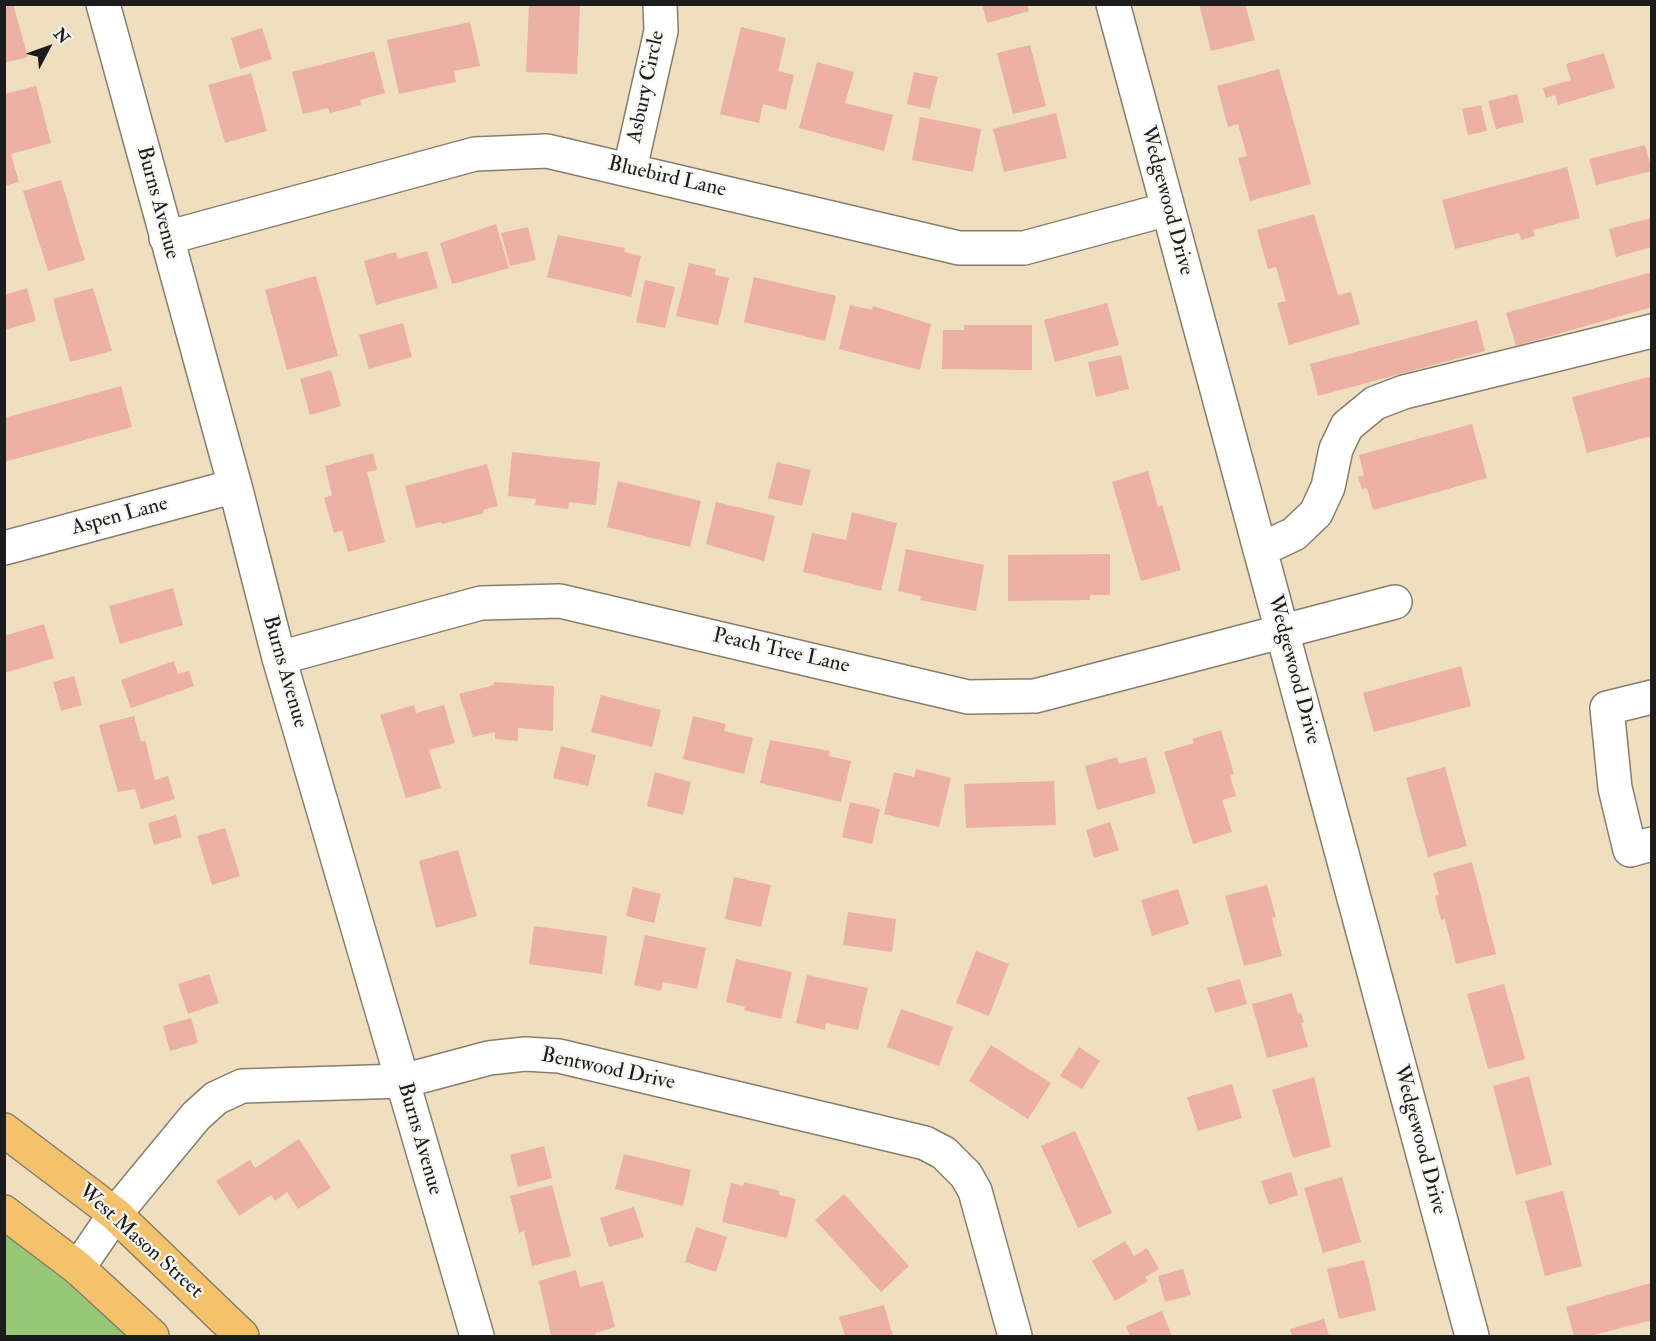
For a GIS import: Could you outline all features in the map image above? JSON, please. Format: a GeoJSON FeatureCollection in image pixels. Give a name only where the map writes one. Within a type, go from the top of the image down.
{"type":"FeatureCollection","features":[{"type":"Feature","properties":{"kind":"main road","name":"West Mason Street"},"geometry":{"type":"LineString","coordinates":[[4,1130],[115,1214],[242,1336]]}},
{"type":"Feature","properties":{"kind":"main road"},"geometry":{"type":"LineString","coordinates":[[4,1212],[78,1268],[152,1336]]}},
{"type":"Feature","properties":{"kind":"street","name":"Burns Avenue"},"geometry":{"type":"LineString","coordinates":[[103,4],[235,486],[279,657],[477,1336]]}},
{"type":"Feature","properties":{"kind":"street","name":"Asbury Circle"},"geometry":{"type":"LineString","coordinates":[[630,169],[661,31],[660,4]]}},
{"type":"Feature","properties":{"kind":"street","name":"Wedgewood Drive"},"geometry":{"type":"LineString","coordinates":[[1113,4],[1472,1336]]}},
{"type":"Feature","properties":{"kind":"street","name":"Bluebird Lane"},"geometry":{"type":"LineString","coordinates":[[166,238],[475,154],[547,151],[959,248],[1024,248],[1168,209]]}},
{"type":"Feature","properties":{"kind":"street"},"geometry":{"type":"LineString","coordinates":[[1260,550],[1294,534],[1316,513],[1328,487],[1336,449],[1347,426],[1375,403],[1404,392],[1652,331]]}},
{"type":"Feature","properties":{"kind":"street","name":"Aspen Lane"},"geometry":{"type":"LineString","coordinates":[[4,548],[235,486]]}},
{"type":"Feature","properties":{"kind":"street","name":"Peach Tree Lane"},"geometry":{"type":"LineString","coordinates":[[279,657],[481,603],[560,600],[968,697],[1035,696],[1395,602]]}},
{"type":"Feature","properties":{"kind":"street"},"geometry":{"type":"LineString","coordinates":[[1652,697],[1608,708],[1615,788],[1630,850],[1652,844]]}},
{"type":"Feature","properties":{"kind":"street","name":"Bentwood Drive"},"geometry":{"type":"LineString","coordinates":[[78,1268],[115,1214],[196,1116],[216,1098],[242,1086],[402,1081],[489,1058],[525,1054],[559,1056],[925,1143],[944,1154],[966,1175],[975,1191],[1015,1336]]}},
{"type":"Feature","properties":{"kind":"green space"},"geometry":{"type":"Polygon","coordinates":[[[4,1212],[152,1336],[5,1336],[4,1212]]]}},
{"type":"Feature","properties":{"kind":"building"},"geometry":{"type":"Polygon","coordinates":[[[4,4],[13,4],[28,57],[4,63],[4,4]]]}},
{"type":"Feature","properties":{"kind":"building"},"geometry":{"type":"Polygon","coordinates":[[[529,4],[580,4],[577,74],[526,72],[529,4]]]}},
{"type":"Feature","properties":{"kind":"building"},"geometry":{"type":"Polygon","coordinates":[[[982,4],[1027,4],[1029,11],[987,23],[982,4]]]}},
{"type":"Feature","properties":{"kind":"building"},"geometry":{"type":"Polygon","coordinates":[[[1199,4],[1245,4],[1255,40],[1211,51],[1199,4]]]}},
{"type":"Feature","properties":{"kind":"building"},"geometry":{"type":"Polygon","coordinates":[[[470,22],[480,66],[454,71],[456,82],[399,94],[387,40],[470,22]]]}},
{"type":"Feature","properties":{"kind":"building"},"geometry":{"type":"Polygon","coordinates":[[[741,27],[786,38],[778,71],[794,75],[786,110],[763,104],[759,123],[720,114],[741,27]]]}},
{"type":"Feature","properties":{"kind":"building"},"geometry":{"type":"Polygon","coordinates":[[[262,28],[272,59],[240,69],[231,38],[262,28]]]}},
{"type":"Feature","properties":{"kind":"building"},"geometry":{"type":"Polygon","coordinates":[[[1030,45],[1046,106],[1013,114],[997,53],[1030,45]]]}},
{"type":"Feature","properties":{"kind":"building"},"geometry":{"type":"Polygon","coordinates":[[[374,51],[385,93],[360,100],[361,105],[330,113],[328,108],[303,114],[292,72],[374,51]]]}},
{"type":"Feature","properties":{"kind":"building"},"geometry":{"type":"Polygon","coordinates":[[[1604,53],[1615,88],[1558,105],[1555,95],[1546,98],[1543,88],[1571,80],[1566,64],[1604,53]]]}},
{"type":"Feature","properties":{"kind":"building"},"geometry":{"type":"Polygon","coordinates":[[[817,62],[854,72],[845,103],[893,115],[884,151],[799,128],[817,62]]]}},
{"type":"Feature","properties":{"kind":"building"},"geometry":{"type":"Polygon","coordinates":[[[1279,69],[1311,184],[1250,201],[1238,158],[1247,156],[1238,124],[1228,127],[1217,86],[1279,69]]]}},
{"type":"Feature","properties":{"kind":"building"},"geometry":{"type":"Polygon","coordinates":[[[914,72],[938,77],[930,109],[907,104],[914,72]]]}},
{"type":"Feature","properties":{"kind":"building"},"geometry":{"type":"Polygon","coordinates":[[[251,73],[267,131],[225,143],[208,85],[251,73]]]}},
{"type":"Feature","properties":{"kind":"building"},"geometry":{"type":"Polygon","coordinates":[[[36,86],[51,143],[11,154],[19,182],[4,186],[4,94],[36,86]]]}},
{"type":"Feature","properties":{"kind":"building"},"geometry":{"type":"Polygon","coordinates":[[[1517,94],[1524,122],[1496,129],[1488,101],[1517,94]]]}},
{"type":"Feature","properties":{"kind":"building"},"geometry":{"type":"Polygon","coordinates":[[[1481,105],[1487,131],[1468,135],[1462,109],[1481,105]]]}},
{"type":"Feature","properties":{"kind":"building"},"geometry":{"type":"Polygon","coordinates":[[[1056,113],[1067,158],[1004,172],[993,129],[1056,113]]]}},
{"type":"Feature","properties":{"kind":"building"},"geometry":{"type":"Polygon","coordinates":[[[920,117],[981,129],[973,172],[912,160],[920,117]]]}},
{"type":"Feature","properties":{"kind":"building"},"geometry":{"type":"Polygon","coordinates":[[[1645,145],[1652,171],[1596,185],[1589,159],[1645,145]]]}},
{"type":"Feature","properties":{"kind":"building"},"geometry":{"type":"Polygon","coordinates":[[[1567,167],[1580,218],[1533,230],[1535,236],[1521,240],[1519,233],[1455,249],[1442,200],[1567,167]]]}},
{"type":"Feature","properties":{"kind":"building"},"geometry":{"type":"Polygon","coordinates":[[[61,180],[85,260],[48,271],[23,191],[61,180]]]}},
{"type":"Feature","properties":{"kind":"building"},"geometry":{"type":"Polygon","coordinates":[[[1314,214],[1338,295],[1351,292],[1360,324],[1289,345],[1277,303],[1286,301],[1276,267],[1268,269],[1257,230],[1314,214]]]}},
{"type":"Feature","properties":{"kind":"building"},"geometry":{"type":"Polygon","coordinates":[[[1652,218],[1652,247],[1616,257],[1609,229],[1652,218]]]}},
{"type":"Feature","properties":{"kind":"building"},"geometry":{"type":"Polygon","coordinates":[[[496,224],[509,268],[452,284],[440,243],[496,224]]]}},
{"type":"Feature","properties":{"kind":"building"},"geometry":{"type":"Polygon","coordinates":[[[528,227],[536,260],[510,266],[501,233],[528,227]]]}},
{"type":"Feature","properties":{"kind":"building"},"geometry":{"type":"Polygon","coordinates":[[[558,235],[625,248],[624,252],[641,256],[631,297],[547,277],[558,235]]]}},
{"type":"Feature","properties":{"kind":"building"},"geometry":{"type":"Polygon","coordinates":[[[427,251],[438,288],[376,305],[364,261],[396,252],[398,259],[427,251]]]}},
{"type":"Feature","properties":{"kind":"building"},"geometry":{"type":"Polygon","coordinates":[[[689,263],[716,269],[715,275],[729,278],[718,325],[676,316],[689,263]]]}},
{"type":"Feature","properties":{"kind":"building"},"geometry":{"type":"Polygon","coordinates":[[[1652,272],[1652,307],[1516,346],[1506,313],[1652,272]]]}},
{"type":"Feature","properties":{"kind":"building"},"geometry":{"type":"Polygon","coordinates":[[[316,276],[338,356],[287,370],[265,290],[316,276]]]}},
{"type":"Feature","properties":{"kind":"building"},"geometry":{"type":"Polygon","coordinates":[[[754,277],[836,296],[825,341],[744,322],[754,277]]]}},
{"type":"Feature","properties":{"kind":"building"},"geometry":{"type":"Polygon","coordinates":[[[645,280],[675,287],[665,328],[636,322],[645,280]]]}},
{"type":"Feature","properties":{"kind":"building"},"geometry":{"type":"Polygon","coordinates":[[[27,288],[36,321],[4,330],[4,295],[27,288]]]}},
{"type":"Feature","properties":{"kind":"building"},"geometry":{"type":"Polygon","coordinates":[[[93,288],[112,351],[70,362],[53,299],[93,288]]]}},
{"type":"Feature","properties":{"kind":"building"},"geometry":{"type":"Polygon","coordinates":[[[1107,303],[1119,345],[1055,362],[1044,320],[1107,303]]]}},
{"type":"Feature","properties":{"kind":"building"},"geometry":{"type":"Polygon","coordinates":[[[850,305],[872,310],[873,306],[931,324],[920,370],[839,349],[850,305]]]}},
{"type":"Feature","properties":{"kind":"building"},"geometry":{"type":"Polygon","coordinates":[[[1477,320],[1485,351],[1318,396],[1310,364],[1477,320]]]}},
{"type":"Feature","properties":{"kind":"building"},"geometry":{"type":"Polygon","coordinates":[[[403,323],[412,357],[369,369],[359,335],[403,323]]]}},
{"type":"Feature","properties":{"kind":"building"},"geometry":{"type":"Polygon","coordinates":[[[964,325],[1032,325],[1032,370],[942,369],[943,330],[964,330],[964,325]]]}},
{"type":"Feature","properties":{"kind":"building"},"geometry":{"type":"Polygon","coordinates":[[[1121,355],[1129,389],[1096,397],[1088,362],[1121,355]]]}},
{"type":"Feature","properties":{"kind":"building"},"geometry":{"type":"Polygon","coordinates":[[[331,370],[341,406],[310,415],[300,379],[331,370]]]}},
{"type":"Feature","properties":{"kind":"building"},"geometry":{"type":"Polygon","coordinates":[[[1652,376],[1652,436],[1587,453],[1572,397],[1652,376]]]}},
{"type":"Feature","properties":{"kind":"building"},"geometry":{"type":"Polygon","coordinates":[[[121,386],[132,427],[4,462],[4,418],[121,386]]]}},
{"type":"Feature","properties":{"kind":"building"},"geometry":{"type":"Polygon","coordinates":[[[1472,424],[1487,478],[1373,510],[1367,488],[1362,489],[1358,477],[1364,475],[1359,455],[1472,424]]]}},
{"type":"Feature","properties":{"kind":"building"},"geometry":{"type":"Polygon","coordinates":[[[512,452],[600,462],[596,505],[569,502],[568,509],[535,505],[536,499],[508,496],[512,452]]]}},
{"type":"Feature","properties":{"kind":"building"},"geometry":{"type":"Polygon","coordinates":[[[373,453],[377,470],[367,472],[385,542],[348,552],[342,530],[334,533],[324,498],[332,495],[325,466],[373,453]]]}},
{"type":"Feature","properties":{"kind":"building"},"geometry":{"type":"Polygon","coordinates":[[[777,462],[811,470],[802,506],[768,498],[777,462]]]}},
{"type":"Feature","properties":{"kind":"building"},"geometry":{"type":"Polygon","coordinates":[[[487,464],[498,506],[483,510],[484,513],[416,528],[405,486],[487,464]]]}},
{"type":"Feature","properties":{"kind":"building"},"geometry":{"type":"Polygon","coordinates":[[[1148,471],[1158,507],[1162,505],[1181,570],[1141,581],[1112,482],[1148,471]]]}},
{"type":"Feature","properties":{"kind":"building"},"geometry":{"type":"Polygon","coordinates":[[[618,481],[701,501],[690,547],[607,527],[618,481]]]}},
{"type":"Feature","properties":{"kind":"building"},"geometry":{"type":"Polygon","coordinates":[[[716,502],[775,516],[764,561],[706,544],[716,502]]]}},
{"type":"Feature","properties":{"kind":"building"},"geometry":{"type":"Polygon","coordinates":[[[852,512],[897,523],[881,591],[803,572],[812,533],[846,540],[852,512]]]}},
{"type":"Feature","properties":{"kind":"building"},"geometry":{"type":"Polygon","coordinates":[[[906,549],[984,565],[976,611],[920,600],[921,596],[898,591],[906,549]]]}},
{"type":"Feature","properties":{"kind":"building"},"geometry":{"type":"Polygon","coordinates":[[[1110,554],[1110,595],[1090,595],[1090,600],[1008,601],[1008,555],[1110,554]]]}},
{"type":"Feature","properties":{"kind":"building"},"geometry":{"type":"Polygon","coordinates":[[[173,588],[183,625],[120,644],[109,606],[173,588]]]}},
{"type":"Feature","properties":{"kind":"building"},"geometry":{"type":"Polygon","coordinates":[[[44,624],[54,658],[4,673],[4,636],[44,624]]]}},
{"type":"Feature","properties":{"kind":"building"},"geometry":{"type":"Polygon","coordinates":[[[174,661],[178,674],[189,671],[194,686],[131,708],[121,680],[174,661]]]}},
{"type":"Feature","properties":{"kind":"building"},"geometry":{"type":"Polygon","coordinates":[[[1461,666],[1471,706],[1374,732],[1363,693],[1461,666]]]}},
{"type":"Feature","properties":{"kind":"building"},"geometry":{"type":"Polygon","coordinates":[[[74,676],[82,705],[61,711],[53,682],[74,676]]]}},
{"type":"Feature","properties":{"kind":"building"},"geometry":{"type":"Polygon","coordinates":[[[494,682],[554,686],[553,731],[518,728],[518,741],[495,739],[495,732],[473,737],[459,694],[494,685],[494,682]]]}},
{"type":"Feature","properties":{"kind":"building"},"geometry":{"type":"Polygon","coordinates":[[[601,695],[661,710],[652,747],[591,732],[601,695]]]}},
{"type":"Feature","properties":{"kind":"building"},"geometry":{"type":"Polygon","coordinates":[[[414,705],[416,713],[444,705],[455,743],[429,750],[441,788],[406,798],[380,715],[414,705]]]}},
{"type":"Feature","properties":{"kind":"building"},"geometry":{"type":"Polygon","coordinates":[[[134,716],[141,742],[145,740],[155,780],[168,776],[175,799],[141,809],[135,789],[118,792],[99,725],[134,716]]]}},
{"type":"Feature","properties":{"kind":"building"},"geometry":{"type":"Polygon","coordinates":[[[693,716],[726,724],[724,731],[753,738],[744,774],[683,759],[693,716]]]}},
{"type":"Feature","properties":{"kind":"building"},"geometry":{"type":"Polygon","coordinates":[[[1221,730],[1234,774],[1230,776],[1236,796],[1222,800],[1232,832],[1193,844],[1164,752],[1194,743],[1192,739],[1221,730]]]}},
{"type":"Feature","properties":{"kind":"building"},"geometry":{"type":"Polygon","coordinates":[[[770,740],[830,751],[829,756],[851,761],[841,802],[760,783],[770,740]]]}},
{"type":"Feature","properties":{"kind":"building"},"geometry":{"type":"Polygon","coordinates":[[[561,746],[596,755],[588,786],[553,778],[561,746]]]}},
{"type":"Feature","properties":{"kind":"building"},"geometry":{"type":"Polygon","coordinates":[[[1117,757],[1119,764],[1146,757],[1156,793],[1097,810],[1085,766],[1117,757]]]}},
{"type":"Feature","properties":{"kind":"building"},"geometry":{"type":"Polygon","coordinates":[[[1445,767],[1467,846],[1428,857],[1406,778],[1445,767]]]}},
{"type":"Feature","properties":{"kind":"building"},"geometry":{"type":"Polygon","coordinates":[[[916,769],[951,778],[939,827],[884,814],[894,772],[914,777],[916,769]]]}},
{"type":"Feature","properties":{"kind":"building"},"geometry":{"type":"Polygon","coordinates":[[[655,772],[691,782],[683,815],[647,806],[655,772]]]}},
{"type":"Feature","properties":{"kind":"building"},"geometry":{"type":"Polygon","coordinates":[[[1054,781],[1056,825],[966,828],[964,784],[1054,781]]]}},
{"type":"Feature","properties":{"kind":"building"},"geometry":{"type":"Polygon","coordinates":[[[850,802],[880,809],[872,844],[842,837],[850,802]]]}},
{"type":"Feature","properties":{"kind":"building"},"geometry":{"type":"Polygon","coordinates":[[[176,815],[182,837],[154,845],[148,823],[176,815]]]}},
{"type":"Feature","properties":{"kind":"building"},"geometry":{"type":"Polygon","coordinates":[[[1110,822],[1119,850],[1094,858],[1086,830],[1110,822]]]}},
{"type":"Feature","properties":{"kind":"building"},"geometry":{"type":"Polygon","coordinates":[[[225,828],[240,876],[212,885],[197,836],[225,828]]]}},
{"type":"Feature","properties":{"kind":"building"},"geometry":{"type":"Polygon","coordinates":[[[458,850],[477,916],[436,928],[419,861],[458,850]]]}},
{"type":"Feature","properties":{"kind":"building"},"geometry":{"type":"Polygon","coordinates":[[[1472,862],[1496,954],[1456,964],[1445,919],[1441,920],[1435,896],[1439,895],[1433,873],[1472,862]]]}},
{"type":"Feature","properties":{"kind":"building"},"geometry":{"type":"Polygon","coordinates":[[[734,877],[771,885],[761,927],[725,919],[734,877]]]}},
{"type":"Feature","properties":{"kind":"building"},"geometry":{"type":"Polygon","coordinates":[[[1267,885],[1276,917],[1272,918],[1282,956],[1244,966],[1225,896],[1267,885]]]}},
{"type":"Feature","properties":{"kind":"building"},"geometry":{"type":"Polygon","coordinates":[[[633,887],[661,894],[654,923],[626,916],[633,887]]]}},
{"type":"Feature","properties":{"kind":"building"},"geometry":{"type":"Polygon","coordinates":[[[1178,889],[1189,924],[1152,936],[1141,900],[1178,889]]]}},
{"type":"Feature","properties":{"kind":"building"},"geometry":{"type":"Polygon","coordinates":[[[848,912],[896,919],[892,952],[843,945],[848,912]]]}},
{"type":"Feature","properties":{"kind":"building"},"geometry":{"type":"Polygon","coordinates":[[[534,926],[607,936],[602,974],[529,964],[534,926]]]}},
{"type":"Feature","properties":{"kind":"building"},"geometry":{"type":"Polygon","coordinates":[[[645,935],[706,948],[697,989],[663,982],[661,991],[634,985],[645,935]]]}},
{"type":"Feature","properties":{"kind":"building"},"geometry":{"type":"Polygon","coordinates":[[[976,951],[1009,964],[989,1016],[956,1003],[976,951]]]}},
{"type":"Feature","properties":{"kind":"building"},"geometry":{"type":"Polygon","coordinates":[[[736,959],[792,972],[781,1019],[744,1010],[745,1007],[726,1002],[736,959]]]}},
{"type":"Feature","properties":{"kind":"building"},"geometry":{"type":"Polygon","coordinates":[[[209,974],[219,1003],[188,1014],[178,984],[209,974]]]}},
{"type":"Feature","properties":{"kind":"building"},"geometry":{"type":"Polygon","coordinates":[[[807,975],[868,988],[858,1030],[826,1023],[825,1030],[796,1023],[807,975]]]}},
{"type":"Feature","properties":{"kind":"building"},"geometry":{"type":"Polygon","coordinates":[[[1240,979],[1247,1004],[1215,1013],[1207,988],[1240,979]]]}},
{"type":"Feature","properties":{"kind":"building"},"geometry":{"type":"Polygon","coordinates":[[[1504,984],[1525,1059],[1488,1069],[1467,994],[1504,984]]]}},
{"type":"Feature","properties":{"kind":"building"},"geometry":{"type":"Polygon","coordinates":[[[1292,993],[1298,1014],[1301,1013],[1304,1022],[1301,1023],[1308,1047],[1267,1058],[1252,1004],[1292,993]]]}},
{"type":"Feature","properties":{"kind":"building"},"geometry":{"type":"Polygon","coordinates":[[[901,1009],[953,1027],[939,1066],[887,1047],[901,1009]]]}},
{"type":"Feature","properties":{"kind":"building"},"geometry":{"type":"Polygon","coordinates":[[[191,1018],[198,1043],[170,1051],[163,1026],[191,1018]]]}},
{"type":"Feature","properties":{"kind":"building"},"geometry":{"type":"Polygon","coordinates":[[[991,1045],[1051,1083],[1028,1119],[969,1081],[991,1045]]]}},
{"type":"Feature","properties":{"kind":"building"},"geometry":{"type":"Polygon","coordinates":[[[1079,1047],[1100,1061],[1082,1089],[1060,1076],[1079,1047]]]}},
{"type":"Feature","properties":{"kind":"building"},"geometry":{"type":"Polygon","coordinates":[[[1529,1076],[1552,1165],[1516,1175],[1493,1086],[1529,1076]]]}},
{"type":"Feature","properties":{"kind":"building"},"geometry":{"type":"Polygon","coordinates":[[[1314,1077],[1331,1147],[1293,1158],[1272,1090],[1314,1077]]]}},
{"type":"Feature","properties":{"kind":"building"},"geometry":{"type":"Polygon","coordinates":[[[1232,1084],[1242,1118],[1198,1131],[1187,1097],[1232,1084]]]}},
{"type":"Feature","properties":{"kind":"building"},"geometry":{"type":"Polygon","coordinates":[[[1075,1131],[1112,1213],[1078,1228],[1041,1146],[1075,1131]]]}},
{"type":"Feature","properties":{"kind":"building"},"geometry":{"type":"Polygon","coordinates":[[[299,1139],[331,1188],[298,1209],[287,1192],[275,1201],[271,1195],[239,1216],[216,1181],[250,1160],[255,1168],[299,1139]]]}},
{"type":"Feature","properties":{"kind":"building"},"geometry":{"type":"Polygon","coordinates":[[[544,1146],[552,1178],[518,1187],[510,1155],[544,1146]]]}},
{"type":"Feature","properties":{"kind":"building"},"geometry":{"type":"Polygon","coordinates":[[[624,1154],[691,1170],[683,1206],[615,1189],[624,1154]]]}},
{"type":"Feature","properties":{"kind":"building"},"geometry":{"type":"Polygon","coordinates":[[[1291,1172],[1298,1195],[1269,1205],[1261,1181],[1291,1172]]]}},
{"type":"Feature","properties":{"kind":"building"},"geometry":{"type":"Polygon","coordinates":[[[1342,1177],[1361,1242],[1323,1253],[1304,1188],[1342,1177]]]}},
{"type":"Feature","properties":{"kind":"building"},"geometry":{"type":"Polygon","coordinates":[[[744,1182],[780,1191],[779,1195],[796,1199],[787,1238],[722,1222],[731,1183],[743,1186],[744,1182]]]}},
{"type":"Feature","properties":{"kind":"building"},"geometry":{"type":"Polygon","coordinates":[[[552,1185],[571,1256],[532,1266],[524,1231],[519,1233],[510,1196],[552,1185]]]}},
{"type":"Feature","properties":{"kind":"building"},"geometry":{"type":"Polygon","coordinates":[[[1563,1191],[1582,1266],[1545,1276],[1525,1201],[1563,1191]]]}},
{"type":"Feature","properties":{"kind":"building"},"geometry":{"type":"Polygon","coordinates":[[[844,1194],[909,1266],[881,1292],[815,1220],[844,1194]]]}},
{"type":"Feature","properties":{"kind":"building"},"geometry":{"type":"Polygon","coordinates":[[[634,1207],[644,1237],[609,1247],[600,1218],[634,1207]]]}},
{"type":"Feature","properties":{"kind":"building"},"geometry":{"type":"Polygon","coordinates":[[[696,1227],[727,1237],[716,1272],[685,1262],[696,1227]]]}},
{"type":"Feature","properties":{"kind":"building"},"geometry":{"type":"Polygon","coordinates":[[[1125,1241],[1134,1256],[1147,1248],[1159,1269],[1145,1277],[1148,1281],[1115,1301],[1092,1261],[1125,1241]]]}},
{"type":"Feature","properties":{"kind":"building"},"geometry":{"type":"Polygon","coordinates":[[[1364,1260],[1376,1310],[1339,1319],[1327,1269],[1364,1260]]]}},
{"type":"Feature","properties":{"kind":"building"},"geometry":{"type":"Polygon","coordinates":[[[1183,1269],[1191,1295],[1165,1302],[1158,1276],[1183,1269]]]}},
{"type":"Feature","properties":{"kind":"building"},"geometry":{"type":"Polygon","coordinates":[[[576,1270],[580,1287],[603,1281],[615,1327],[595,1333],[596,1336],[551,1336],[539,1281],[576,1270]]]}},
{"type":"Feature","properties":{"kind":"building"},"geometry":{"type":"Polygon","coordinates":[[[1651,1283],[1652,1320],[1590,1336],[1574,1336],[1566,1307],[1651,1283]]]}},
{"type":"Feature","properties":{"kind":"building"},"geometry":{"type":"Polygon","coordinates":[[[884,1305],[893,1336],[845,1336],[839,1317],[884,1305]]]}},
{"type":"Feature","properties":{"kind":"building"},"geometry":{"type":"Polygon","coordinates":[[[1162,1311],[1172,1336],[1130,1336],[1126,1326],[1162,1311]]]}},
{"type":"Feature","properties":{"kind":"building"},"geometry":{"type":"Polygon","coordinates":[[[1324,1319],[1329,1336],[1292,1336],[1290,1329],[1324,1319]]]}}]}
